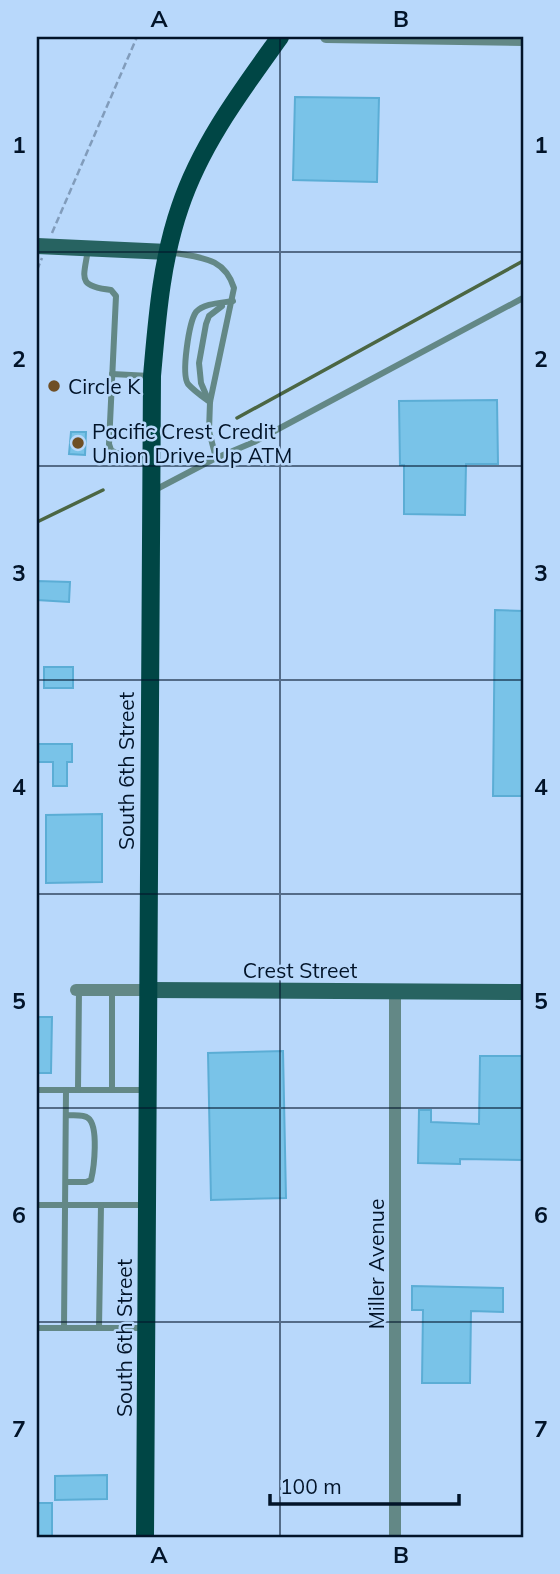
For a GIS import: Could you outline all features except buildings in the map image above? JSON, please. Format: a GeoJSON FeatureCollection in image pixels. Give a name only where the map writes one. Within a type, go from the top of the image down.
{"type":"FeatureCollection","features":[{"type":"Feature","properties":{"kind":"main road","name":"South 6th Street"},"geometry":{"type":"LineString","coordinates":[[145,1537],[152,376],[159,300],[180,206],[202,157],[234,100],[280,37]]}},
{"type":"Feature","properties":{"kind":"street"},"geometry":{"type":"LineString","coordinates":[[326,37],[523,40]]}},
{"type":"Feature","properties":{"kind":"street"},"geometry":{"type":"LineString","coordinates":[[42,246],[168,252]]}},
{"type":"Feature","properties":{"kind":"street","name":"Crest Street"},"geometry":{"type":"LineString","coordinates":[[78,990],[523,992]]}},
{"type":"Feature","properties":{"kind":"street","name":"Miller Avenue"},"geometry":{"type":"LineString","coordinates":[[395,992],[395,1537]]}},
{"type":"Feature","properties":{"kind":"lane"},"geometry":{"type":"LineString","coordinates":[[88,248],[85,276],[87,284],[91,288],[111,290],[116,296],[109,444],[111,450],[116,453],[150,456]]}},
{"type":"Feature","properties":{"kind":"lane"},"geometry":{"type":"LineString","coordinates":[[168,252],[214,261],[231,277],[234,288],[210,402],[209,431],[216,458]]}},
{"type":"Feature","properties":{"kind":"lane"},"geometry":{"type":"LineString","coordinates":[[150,493],[216,458],[254,442],[523,298]]}},
{"type":"Feature","properties":{"kind":"lane"},"geometry":{"type":"LineString","coordinates":[[210,402],[188,384],[185,378],[185,360],[192,321],[196,313],[204,307],[233,301]]}},
{"type":"Feature","properties":{"kind":"lane"},"geometry":{"type":"LineString","coordinates":[[210,402],[198,374],[206,324],[216,309],[233,301]]}},
{"type":"Feature","properties":{"kind":"lane"},"geometry":{"type":"LineString","coordinates":[[112,374],[152,376]]}},
{"type":"Feature","properties":{"kind":"lane"},"geometry":{"type":"LineString","coordinates":[[78,990],[78,1090]]}},
{"type":"Feature","properties":{"kind":"lane"},"geometry":{"type":"LineString","coordinates":[[112,990],[112,1090]]}},
{"type":"Feature","properties":{"kind":"lane"},"geometry":{"type":"LineString","coordinates":[[37,1090],[148,1090]]}},
{"type":"Feature","properties":{"kind":"lane"},"geometry":{"type":"LineString","coordinates":[[64,1328],[66,1090]]}},
{"type":"Feature","properties":{"kind":"lane"},"geometry":{"type":"LineString","coordinates":[[66,1115],[85,1116],[92,1121],[94,1128],[94,1170],[91,1180],[66,1182]]}},
{"type":"Feature","properties":{"kind":"lane"},"geometry":{"type":"LineString","coordinates":[[37,1205],[147,1205]]}},
{"type":"Feature","properties":{"kind":"lane"},"geometry":{"type":"LineString","coordinates":[[99,1328],[101,1205]]}},
{"type":"Feature","properties":{"kind":"lane"},"geometry":{"type":"LineString","coordinates":[[37,1328],[146,1328]]}},
{"type":"Feature","properties":{"kind":"path"},"geometry":{"type":"LineString","coordinates":[[37,270],[42,246],[137,37]]}},
{"type":"Feature","properties":{"kind":"waterway"},"geometry":{"type":"LineString","coordinates":[[237,418],[523,261]]}},
{"type":"Feature","properties":{"kind":"waterway"},"geometry":{"type":"LineString","coordinates":[[37,522],[103,490]]}},
{"type":"Feature","properties":{"kind":"place","name":"Circle K"},"geometry":{"type":"Point","coordinates":[54,386]}},
{"type":"Feature","properties":{"kind":"place","name":"Pacific Crest Credit Union Drive-Up ATM"},"geometry":{"type":"Point","coordinates":[78,443]}}]}
